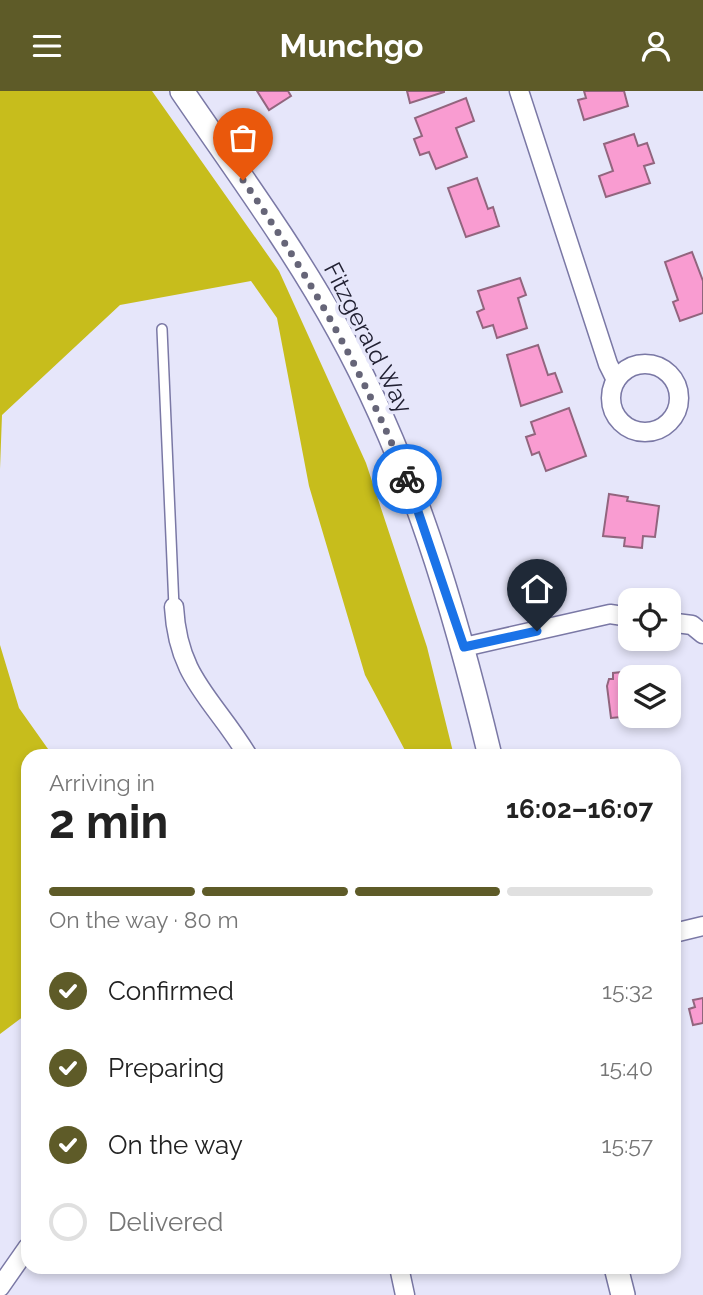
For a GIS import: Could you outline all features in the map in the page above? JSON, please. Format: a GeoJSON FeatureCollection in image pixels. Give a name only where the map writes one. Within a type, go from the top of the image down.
{"type":"FeatureCollection","features":[{"type":"Feature","properties":{"kind":"street","name":"Fitzgerald Way"},"geometry":{"type":"LineString","coordinates":[[182,91],[296,258],[340,332],[376,405],[408,480],[464,647],[489,749]]}},
{"type":"Feature","properties":{"kind":"street"},"geometry":{"type":"LineString","coordinates":[[519,91],[604,352],[616,380]]}},
{"type":"Feature","properties":{"kind":"street"},"geometry":{"type":"LineString","coordinates":[[174,607],[176,637],[192,679],[228,724],[244,749]]}},
{"type":"Feature","properties":{"kind":"street"},"geometry":{"type":"LineString","coordinates":[[464,647],[610,614],[618,615]]}},
{"type":"Feature","properties":{"kind":"street"},"geometry":{"type":"LineString","coordinates":[[681,624],[692,625],[703,634]]}},
{"type":"Feature","properties":{"kind":"street"},"geometry":{"type":"LineString","coordinates":[[681,931],[703,926]]}},
{"type":"Feature","properties":{"kind":"street"},"geometry":{"type":"LineString","coordinates":[[0,1287],[21,1258]]}},
{"type":"Feature","properties":{"kind":"street"},"geometry":{"type":"LineString","coordinates":[[400,1274],[405,1295]]}},
{"type":"Feature","properties":{"kind":"street"},"geometry":{"type":"LineString","coordinates":[[618,1274],[623,1295]]}},
{"type":"Feature","properties":{"kind":"lane"},"geometry":{"type":"LineString","coordinates":[[162,329],[174,607]]}},
{"type":"Feature","properties":{"kind":"shaded area"},"geometry":{"type":"Polygon","coordinates":[[[0,91],[152,91],[279,271],[366,463],[427,647],[452,749],[404,749],[365,675],[309,486],[277,318],[251,281],[120,305],[2,415],[0,469],[0,91]]]}},
{"type":"Feature","properties":{"kind":"shaded area"},"geometry":{"type":"Polygon","coordinates":[[[0,645],[19,708],[48,749],[21,749],[21,1018],[0,1034],[0,645]]]}},
{"type":"Feature","properties":{"kind":"building"},"geometry":{"type":"Polygon","coordinates":[[[257,91],[288,91],[291,96],[269,110],[257,91]]]}},
{"type":"Feature","properties":{"kind":"building"},"geometry":{"type":"Polygon","coordinates":[[[407,91],[444,91],[444,92],[410,103],[407,91]]]}},
{"type":"Feature","properties":{"kind":"building"},"geometry":{"type":"Polygon","coordinates":[[[584,91],[624,91],[628,106],[584,120],[578,100],[586,98],[584,91]]]}},
{"type":"Feature","properties":{"kind":"building"},"geometry":{"type":"Polygon","coordinates":[[[466,98],[474,121],[456,128],[467,157],[436,169],[429,152],[420,155],[414,139],[422,136],[415,118],[466,98]]]}},
{"type":"Feature","properties":{"kind":"building"},"geometry":{"type":"Polygon","coordinates":[[[634,134],[638,146],[647,143],[654,163],[644,166],[650,183],[606,197],[599,176],[613,171],[604,144],[634,134]]]}},
{"type":"Feature","properties":{"kind":"building"},"geometry":{"type":"Polygon","coordinates":[[[477,178],[488,209],[493,207],[499,226],[466,237],[448,188],[477,178]]]}},
{"type":"Feature","properties":{"kind":"building"},"geometry":{"type":"Polygon","coordinates":[[[692,252],[703,281],[703,313],[680,321],[673,302],[678,300],[665,262],[692,252]]]}},
{"type":"Feature","properties":{"kind":"building"},"geometry":{"type":"Polygon","coordinates":[[[520,278],[526,295],[518,298],[527,328],[497,338],[493,325],[483,328],[477,312],[484,309],[478,291],[520,278]]]}},
{"type":"Feature","properties":{"kind":"building"},"geometry":{"type":"Polygon","coordinates":[[[538,345],[548,375],[555,373],[562,392],[521,406],[507,355],[538,345]]]}},
{"type":"Feature","properties":{"kind":"building"},"geometry":{"type":"Polygon","coordinates":[[[569,408],[586,456],[546,471],[539,452],[532,455],[526,437],[535,434],[531,422],[569,408]]]}},
{"type":"Feature","properties":{"kind":"building"},"geometry":{"type":"Polygon","coordinates":[[[609,494],[628,497],[627,501],[659,506],[655,537],[643,536],[642,548],[624,546],[625,538],[603,536],[609,494]]]}},
{"type":"Feature","properties":{"kind":"building"},"geometry":{"type":"Polygon","coordinates":[[[618,672],[618,717],[611,718],[607,686],[609,679],[613,679],[613,673],[618,672]]]}},
{"type":"Feature","properties":{"kind":"building"},"geometry":{"type":"Polygon","coordinates":[[[703,998],[703,1023],[693,1025],[689,1009],[695,1007],[693,1000],[703,998]]]}},
{"type":"Feature","properties":{"kind":"way so far"},"geometry":{"type":"LineString","coordinates":[[243,180],[296,258],[340,332],[376,405],[407,479]]}},
{"type":"Feature","properties":{"kind":"route"},"geometry":{"type":"LineString","coordinates":[[407,479],[464,647],[537,631]]}}]}
